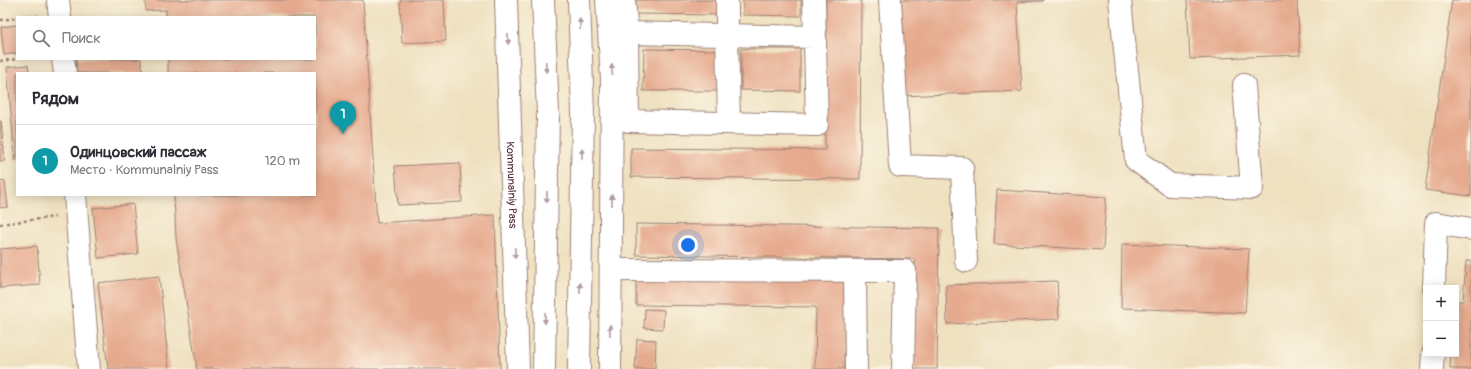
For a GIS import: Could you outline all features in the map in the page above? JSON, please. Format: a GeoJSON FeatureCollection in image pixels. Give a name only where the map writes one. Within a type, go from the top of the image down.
{"type":"FeatureCollection","features":[{"type":"Feature","properties":{"kind":"street"},"geometry":{"type":"LineString","coordinates":[[58,0],[60,16]]}},
{"type":"Feature","properties":{"kind":"street","name":"Kommunalniy Pass"},"geometry":{"type":"LineString","coordinates":[[506,0],[518,369]]}},
{"type":"Feature","properties":{"kind":"street"},"geometry":{"type":"LineString","coordinates":[[543,0],[548,113],[544,369]]}},
{"type":"Feature","properties":{"kind":"street"},"geometry":{"type":"LineString","coordinates":[[579,369],[583,113],[580,0]]}},
{"type":"Feature","properties":{"kind":"street"},"geometry":{"type":"LineString","coordinates":[[607,0],[618,34]]}},
{"type":"Feature","properties":{"kind":"street"},"geometry":{"type":"LineString","coordinates":[[610,369],[611,270],[620,121],[612,79],[624,0]]}},
{"type":"Feature","properties":{"kind":"street"},"geometry":{"type":"LineString","coordinates":[[728,0],[727,35],[729,123]]}},
{"type":"Feature","properties":{"kind":"street"},"geometry":{"type":"LineString","coordinates":[[620,121],[817,125],[814,0]]}},
{"type":"Feature","properties":{"kind":"street"},"geometry":{"type":"LineString","coordinates":[[890,0],[900,166],[962,168],[966,261]]}},
{"type":"Feature","properties":{"kind":"street"},"geometry":{"type":"LineString","coordinates":[[1120,0],[1136,160],[1170,185],[1252,188],[1244,85]]}},
{"type":"Feature","properties":{"kind":"street"},"geometry":{"type":"LineString","coordinates":[[618,34],[815,37]]}},
{"type":"Feature","properties":{"kind":"street"},"geometry":{"type":"LineString","coordinates":[[64,60],[65,72]]}},
{"type":"Feature","properties":{"kind":"street"},"geometry":{"type":"LineString","coordinates":[[76,204],[89,369]]}},
{"type":"Feature","properties":{"kind":"street"},"geometry":{"type":"LineString","coordinates":[[1434,285],[1436,223],[1471,229]]}},
{"type":"Feature","properties":{"kind":"street"},"geometry":{"type":"LineString","coordinates":[[611,270],[905,271],[903,369]]}},
{"type":"Feature","properties":{"kind":"street"},"geometry":{"type":"LineString","coordinates":[[855,271],[856,369]]}},
{"type":"Feature","properties":{"kind":"street"},"geometry":{"type":"LineString","coordinates":[[1432,369],[1433,357]]}},
{"type":"Feature","properties":{"kind":"path"},"geometry":{"type":"LineString","coordinates":[[0,20],[16,18]]}},
{"type":"Feature","properties":{"kind":"path"},"geometry":{"type":"LineString","coordinates":[[0,61],[16,59]]}},
{"type":"Feature","properties":{"kind":"path"},"geometry":{"type":"LineString","coordinates":[[0,224],[76,204]]}},
{"type":"Feature","properties":{"kind":"building"},"geometry":{"type":"Polygon","coordinates":[[[145,0],[363,0],[377,223],[495,215],[500,369],[197,369],[176,238],[174,196],[316,196],[316,72],[168,72],[168,60],[316,60],[316,16],[166,16],[166,10],[146,11],[145,0]]]}},
{"type":"Feature","properties":{"kind":"building"},"geometry":{"type":"Polygon","coordinates":[[[400,0],[444,0],[446,41],[402,43],[400,0]]]}},
{"type":"Feature","properties":{"kind":"building"},"geometry":{"type":"Polygon","coordinates":[[[636,0],[719,0],[718,15],[636,14],[636,0]]]}},
{"type":"Feature","properties":{"kind":"building"},"geometry":{"type":"Polygon","coordinates":[[[743,0],[801,0],[801,16],[743,15],[743,0]]]}},
{"type":"Feature","properties":{"kind":"building"},"geometry":{"type":"Polygon","coordinates":[[[826,0],[861,0],[860,179],[631,177],[631,148],[825,150],[826,0]]]}},
{"type":"Feature","properties":{"kind":"building"},"geometry":{"type":"Polygon","coordinates":[[[897,0],[1043,0],[1017,2],[1022,91],[901,96],[897,0]]]}},
{"type":"Feature","properties":{"kind":"building"},"geometry":{"type":"Polygon","coordinates":[[[1187,0],[1297,0],[1300,55],[1190,59],[1187,0]]]}},
{"type":"Feature","properties":{"kind":"building"},"geometry":{"type":"Polygon","coordinates":[[[1452,0],[1471,0],[1471,196],[1425,190],[1452,0]]]}},
{"type":"Feature","properties":{"kind":"building"},"geometry":{"type":"Polygon","coordinates":[[[16,25],[16,53],[4,55],[1,27],[16,25]]]}},
{"type":"Feature","properties":{"kind":"building"},"geometry":{"type":"Polygon","coordinates":[[[644,49],[718,50],[717,91],[643,91],[644,49]]]}},
{"type":"Feature","properties":{"kind":"building"},"geometry":{"type":"Polygon","coordinates":[[[741,49],[800,49],[800,91],[741,90],[741,49]]]}},
{"type":"Feature","properties":{"kind":"building"},"geometry":{"type":"Polygon","coordinates":[[[76,60],[141,60],[143,72],[77,72],[76,60]]]}},
{"type":"Feature","properties":{"kind":"building"},"geometry":{"type":"Polygon","coordinates":[[[28,65],[29,72],[16,72],[16,160],[15,160],[7,67],[28,65]]]}},
{"type":"Feature","properties":{"kind":"building"},"geometry":{"type":"Polygon","coordinates":[[[1,121],[5,161],[0,161],[1,121]]]}},
{"type":"Feature","properties":{"kind":"building"},"geometry":{"type":"Polygon","coordinates":[[[460,163],[462,202],[398,205],[395,166],[460,163]]]}},
{"type":"Feature","properties":{"kind":"building"},"geometry":{"type":"Polygon","coordinates":[[[5,181],[8,207],[0,208],[0,182],[5,181]]]}},
{"type":"Feature","properties":{"kind":"building"},"geometry":{"type":"Polygon","coordinates":[[[997,190],[1106,197],[1103,250],[994,244],[997,190]]]}},
{"type":"Feature","properties":{"kind":"building"},"geometry":{"type":"Polygon","coordinates":[[[133,204],[138,254],[98,258],[93,208],[133,204]]]}},
{"type":"Feature","properties":{"kind":"building"},"geometry":{"type":"Polygon","coordinates":[[[636,224],[939,228],[937,369],[914,369],[915,259],[636,255],[636,224]]]}},
{"type":"Feature","properties":{"kind":"building"},"geometry":{"type":"Polygon","coordinates":[[[1122,244],[1249,249],[1245,313],[1121,308],[1122,244]]]}},
{"type":"Feature","properties":{"kind":"building"},"geometry":{"type":"Polygon","coordinates":[[[37,246],[40,285],[0,288],[0,249],[37,246]]]}},
{"type":"Feature","properties":{"kind":"building"},"geometry":{"type":"Polygon","coordinates":[[[1466,261],[1471,261],[1471,369],[1450,369],[1451,357],[1459,357],[1459,301],[1463,301],[1466,261]]]}},
{"type":"Feature","properties":{"kind":"building"},"geometry":{"type":"Polygon","coordinates":[[[159,276],[169,369],[108,369],[98,283],[159,276]]]}},
{"type":"Feature","properties":{"kind":"building"},"geometry":{"type":"Polygon","coordinates":[[[636,276],[845,279],[844,369],[815,369],[816,307],[636,305],[636,276]]]}},
{"type":"Feature","properties":{"kind":"building"},"geometry":{"type":"Polygon","coordinates":[[[1057,281],[1059,319],[947,324],[946,285],[1057,281]]]}},
{"type":"Feature","properties":{"kind":"building"},"geometry":{"type":"Polygon","coordinates":[[[645,309],[664,310],[663,329],[644,328],[645,309]]]}},
{"type":"Feature","properties":{"kind":"building"},"geometry":{"type":"Polygon","coordinates":[[[637,339],[656,340],[655,369],[635,369],[637,339]]]}},
{"type":"Feature","properties":{"kind":"place","name":"Одинцовский пассаж"},"geometry":{"type":"Point","coordinates":[343,134]}}]}
